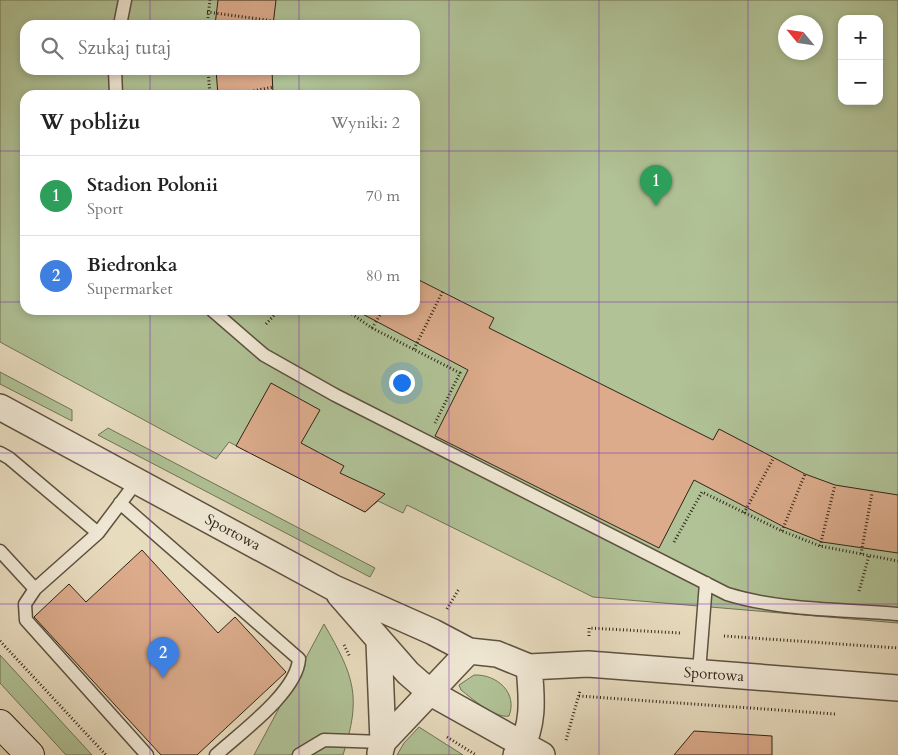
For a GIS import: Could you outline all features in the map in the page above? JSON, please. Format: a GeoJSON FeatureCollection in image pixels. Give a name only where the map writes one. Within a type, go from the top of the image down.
{"type":"FeatureCollection","features":[{"type":"Feature","properties":{"kind":"main road"},"geometry":{"type":"LineString","coordinates":[[0,724],[30,755]]}},
{"type":"Feature","properties":{"kind":"street","name":"Sportowa"},"geometry":{"type":"LineString","coordinates":[[0,408],[137,480],[334,588],[433,632],[469,651]]}},
{"type":"Feature","properties":{"kind":"street"},"geometry":{"type":"LineString","coordinates":[[334,588],[379,642],[408,673],[431,693],[527,751],[532,706],[529,667],[497,654],[469,651],[431,693],[381,749]]}},
{"type":"Feature","properties":{"kind":"street"},"geometry":{"type":"LineString","coordinates":[[379,642],[381,749]]}},
{"type":"Feature","properties":{"kind":"street","name":"Sportowa"},"geometry":{"type":"LineString","coordinates":[[529,667],[588,664],[898,688]]}},
{"type":"Feature","properties":{"kind":"lane"},"geometry":{"type":"LineString","coordinates":[[121,20],[125,0]]}},
{"type":"Feature","properties":{"kind":"lane"},"geometry":{"type":"LineString","coordinates":[[115,75],[116,90]]}},
{"type":"Feature","properties":{"kind":"lane"},"geometry":{"type":"LineString","coordinates":[[218,315],[264,355],[335,395],[727,594],[751,602],[782,606],[898,614]]}},
{"type":"Feature","properties":{"kind":"lane"},"geometry":{"type":"LineString","coordinates":[[0,453],[9,458],[98,533]]}},
{"type":"Feature","properties":{"kind":"lane"},"geometry":{"type":"LineString","coordinates":[[137,480],[98,533],[35,589],[25,604],[26,620],[147,755]]}},
{"type":"Feature","properties":{"kind":"lane"},"geometry":{"type":"LineString","coordinates":[[120,503],[299,660],[298,670],[287,690],[216,755]]}},
{"type":"Feature","properties":{"kind":"lane"},"geometry":{"type":"LineString","coordinates":[[0,551],[35,589]]}},
{"type":"Feature","properties":{"kind":"lane"},"geometry":{"type":"LineString","coordinates":[[699,672],[706,583]]}},
{"type":"Feature","properties":{"kind":"lane"},"geometry":{"type":"LineString","coordinates":[[299,755],[324,740],[381,749]]}},
{"type":"Feature","properties":{"kind":"path"},"geometry":{"type":"LineString","coordinates":[[207,20],[210,0]]}},
{"type":"Feature","properties":{"kind":"path"},"geometry":{"type":"LineString","coordinates":[[207,12],[267,20]]}},
{"type":"Feature","properties":{"kind":"path"},"geometry":{"type":"LineString","coordinates":[[208,75],[210,90]]}},
{"type":"Feature","properties":{"kind":"path"},"geometry":{"type":"LineString","coordinates":[[258,90],[273,87]]}},
{"type":"Feature","properties":{"kind":"path"},"geometry":{"type":"LineString","coordinates":[[414,349],[444,291]]}},
{"type":"Feature","properties":{"kind":"path"},"geometry":{"type":"LineString","coordinates":[[266,324],[274,315]]}},
{"type":"Feature","properties":{"kind":"path"},"geometry":{"type":"LineString","coordinates":[[353,315],[372,328],[460,373],[426,441]]}},
{"type":"Feature","properties":{"kind":"path"},"geometry":{"type":"LineString","coordinates":[[372,328],[380,315]]}},
{"type":"Feature","properties":{"kind":"path"},"geometry":{"type":"LineString","coordinates":[[744,514],[773,458]]}},
{"type":"Feature","properties":{"kind":"path"},"geometry":{"type":"LineString","coordinates":[[782,531],[805,474]]}},
{"type":"Feature","properties":{"kind":"path"},"geometry":{"type":"LineString","coordinates":[[820,546],[835,485]]}},
{"type":"Feature","properties":{"kind":"path"},"geometry":{"type":"LineString","coordinates":[[664,562],[702,492],[744,514],[820,546],[898,560]]}},
{"type":"Feature","properties":{"kind":"path"},"geometry":{"type":"LineString","coordinates":[[861,554],[872,493]]}},
{"type":"Feature","properties":{"kind":"path"},"geometry":{"type":"LineString","coordinates":[[854,610],[869,556]]}},
{"type":"Feature","properties":{"kind":"path"},"geometry":{"type":"LineString","coordinates":[[451,602],[459,589]]}},
{"type":"Feature","properties":{"kind":"path"},"geometry":{"type":"LineString","coordinates":[[589,628],[898,648]]}},
{"type":"Feature","properties":{"kind":"path"},"geometry":{"type":"LineString","coordinates":[[0,641],[106,755]]}},
{"type":"Feature","properties":{"kind":"path"},"geometry":{"type":"LineString","coordinates":[[579,696],[838,714]]}},
{"type":"Feature","properties":{"kind":"green space"},"geometry":{"type":"Polygon","coordinates":[[[0,0],[898,0],[898,623],[593,597],[407,505],[403,513],[378,501],[365,512],[229,442],[216,459],[0,342],[0,0]]]}},
{"type":"Feature","properties":{"kind":"green space"},"geometry":{"type":"Polygon","coordinates":[[[0,372],[72,410],[72,421],[0,384],[0,372]]]}},
{"type":"Feature","properties":{"kind":"green space"},"geometry":{"type":"Polygon","coordinates":[[[108,428],[375,568],[370,577],[98,435],[108,428]]]}},
{"type":"Feature","properties":{"kind":"green space"},"geometry":{"type":"Polygon","coordinates":[[[324,624],[342,658],[352,687],[352,717],[343,755],[254,755],[324,624]]]}},
{"type":"Feature","properties":{"kind":"green space"},"geometry":{"type":"Polygon","coordinates":[[[0,655],[92,755],[66,755],[0,683],[0,655]]]}},
{"type":"Feature","properties":{"kind":"green space"},"geometry":{"type":"Polygon","coordinates":[[[474,675],[498,681],[503,686],[511,700],[509,716],[491,711],[461,690],[459,685],[474,675]]]}},
{"type":"Feature","properties":{"kind":"green space"},"geometry":{"type":"Polygon","coordinates":[[[419,727],[463,755],[397,755],[404,743],[419,727]]]}},
{"type":"Feature","properties":{"kind":"building"},"geometry":{"type":"Polygon","coordinates":[[[218,0],[276,0],[274,20],[216,20],[218,0]]]}},
{"type":"Feature","properties":{"kind":"building"},"geometry":{"type":"Polygon","coordinates":[[[216,75],[272,75],[273,90],[218,90],[216,75]]]}},
{"type":"Feature","properties":{"kind":"building"},"geometry":{"type":"Polygon","coordinates":[[[420,281],[494,318],[489,328],[713,440],[719,429],[805,474],[835,485],[898,495],[898,553],[822,542],[784,527],[694,480],[659,548],[435,436],[468,370],[364,315],[420,315],[420,281]]]}},
{"type":"Feature","properties":{"kind":"building"},"geometry":{"type":"Polygon","coordinates":[[[271,383],[320,410],[301,443],[344,466],[340,473],[385,494],[365,512],[236,446],[271,383]]]}},
{"type":"Feature","properties":{"kind":"building"},"geometry":{"type":"Polygon","coordinates":[[[142,550],[218,633],[235,617],[286,672],[197,755],[161,755],[34,617],[69,584],[86,602],[142,550]]]}},
{"type":"Feature","properties":{"kind":"building"},"geometry":{"type":"Polygon","coordinates":[[[694,731],[772,736],[772,755],[674,755],[694,731]]]}},
{"type":"Feature","properties":{"kind":"place","name":"Stadion Polonii"},"geometry":{"type":"Point","coordinates":[656,206]}},
{"type":"Feature","properties":{"kind":"place","name":"Biedronka"},"geometry":{"type":"Point","coordinates":[163,678]}}]}
